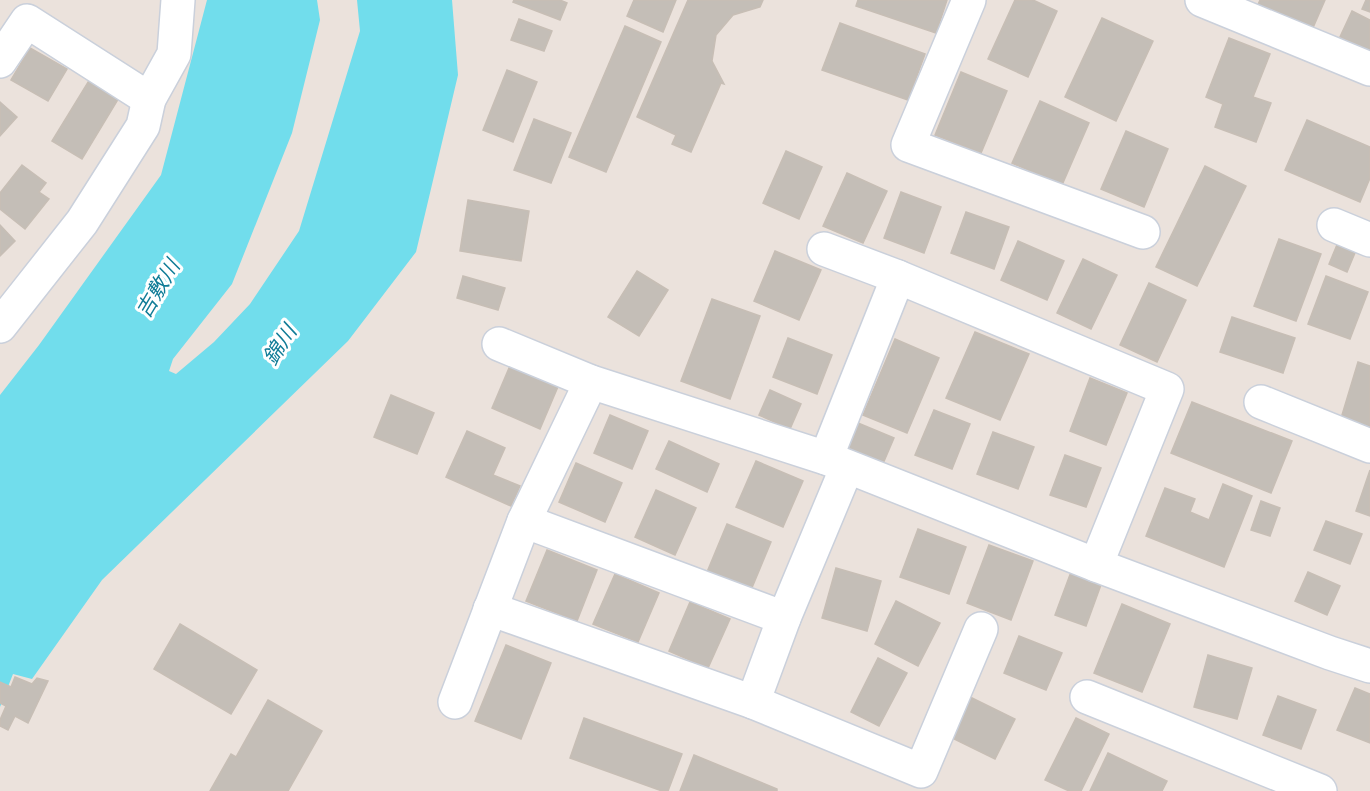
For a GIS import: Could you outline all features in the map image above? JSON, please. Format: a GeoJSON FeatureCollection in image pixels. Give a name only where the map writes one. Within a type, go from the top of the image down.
{"type":"FeatureCollection","features":[{"type":"Feature","properties":{"kind":"street"},"geometry":{"type":"LineString","coordinates":[[0,326],[82,222],[143,126],[149,99],[174,54],[178,0]]}},
{"type":"Feature","properties":{"kind":"street"},"geometry":{"type":"LineString","coordinates":[[969,0],[908,145],[1143,232]]}},
{"type":"Feature","properties":{"kind":"street"},"geometry":{"type":"LineString","coordinates":[[1202,0],[1370,69]]}},
{"type":"Feature","properties":{"kind":"street"},"geometry":{"type":"LineString","coordinates":[[0,61],[27,21],[149,99]]}},
{"type":"Feature","properties":{"kind":"street"},"geometry":{"type":"LineString","coordinates":[[1334,225],[1370,240]]}},
{"type":"Feature","properties":{"kind":"street"},"geometry":{"type":"LineString","coordinates":[[824,249],[1167,389],[1096,565]]}},
{"type":"Feature","properties":{"kind":"street"},"geometry":{"type":"LineString","coordinates":[[753,702],[784,618],[898,278]]}},
{"type":"Feature","properties":{"kind":"street"},"geometry":{"type":"LineString","coordinates":[[499,344],[591,381],[836,463],[1096,565],[1370,666]]}},
{"type":"Feature","properties":{"kind":"street"},"geometry":{"type":"LineString","coordinates":[[455,702],[524,521],[591,381]]}},
{"type":"Feature","properties":{"kind":"street"},"geometry":{"type":"LineString","coordinates":[[1261,402],[1370,446]]}},
{"type":"Feature","properties":{"kind":"street"},"geometry":{"type":"LineString","coordinates":[[524,521],[784,618]]}},
{"type":"Feature","properties":{"kind":"street"},"geometry":{"type":"LineString","coordinates":[[490,609],[753,702],[921,771],[981,629]]}},
{"type":"Feature","properties":{"kind":"street"},"geometry":{"type":"LineString","coordinates":[[1087,697],[1320,791]]}},
{"type":"Feature","properties":{"kind":"water"},"geometry":{"type":"Polygon","coordinates":[[[207,0],[317,0],[320,20],[292,133],[232,284],[173,359],[169,371],[176,374],[214,342],[250,304],[299,231],[360,31],[357,0],[452,0],[458,75],[416,252],[348,341],[102,580],[32,679],[13,674],[0,707],[0,395],[39,345],[161,175],[207,0]]]}},
{"type":"Feature","properties":{"kind":"building"},"geometry":{"type":"Polygon","coordinates":[[[514,0],[560,0],[567,3],[560,20],[513,2],[514,0]]]}},
{"type":"Feature","properties":{"kind":"building"},"geometry":{"type":"Polygon","coordinates":[[[634,0],[676,0],[663,32],[627,16],[634,0]]]}},
{"type":"Feature","properties":{"kind":"building"},"geometry":{"type":"Polygon","coordinates":[[[688,0],[763,0],[760,7],[733,15],[716,35],[712,61],[724,84],[721,83],[691,152],[672,144],[676,135],[637,117],[688,0]]]}},
{"type":"Feature","properties":{"kind":"building"},"geometry":{"type":"Polygon","coordinates":[[[858,0],[947,0],[936,33],[856,6],[858,0]]]}},
{"type":"Feature","properties":{"kind":"building"},"geometry":{"type":"Polygon","coordinates":[[[1015,0],[1033,0],[1057,11],[1028,77],[988,59],[1015,0]]]}},
{"type":"Feature","properties":{"kind":"building"},"geometry":{"type":"Polygon","coordinates":[[[1260,0],[1325,0],[1312,30],[1257,7],[1260,0]]]}},
{"type":"Feature","properties":{"kind":"building"},"geometry":{"type":"Polygon","coordinates":[[[1366,0],[1370,0],[1370,12],[1362,9],[1366,0]]]}},
{"type":"Feature","properties":{"kind":"building"},"geometry":{"type":"Polygon","coordinates":[[[1352,11],[1370,20],[1370,51],[1340,37],[1352,11]]]}},
{"type":"Feature","properties":{"kind":"building"},"geometry":{"type":"Polygon","coordinates":[[[1102,18],[1153,41],[1116,121],[1065,97],[1102,18]]]}},
{"type":"Feature","properties":{"kind":"building"},"geometry":{"type":"Polygon","coordinates":[[[519,19],[552,31],[544,51],[511,40],[519,19]]]}},
{"type":"Feature","properties":{"kind":"building"},"geometry":{"type":"Polygon","coordinates":[[[840,23],[925,54],[908,100],[822,70],[840,23]]]}},
{"type":"Feature","properties":{"kind":"building"},"geometry":{"type":"Polygon","coordinates":[[[625,26],[661,42],[606,172],[569,157],[625,26]]]}},
{"type":"Feature","properties":{"kind":"building"},"geometry":{"type":"Polygon","coordinates":[[[1229,38],[1270,54],[1253,97],[1271,103],[1256,142],[1215,127],[1223,104],[1206,97],[1229,38]]]}},
{"type":"Feature","properties":{"kind":"building"},"geometry":{"type":"Polygon","coordinates":[[[30,48],[67,69],[48,101],[11,80],[30,48]]]}},
{"type":"Feature","properties":{"kind":"building"},"geometry":{"type":"Polygon","coordinates":[[[507,70],[537,82],[513,142],[483,130],[507,70]]]}},
{"type":"Feature","properties":{"kind":"building"},"geometry":{"type":"Polygon","coordinates":[[[961,72],[1007,91],[981,153],[935,135],[961,72]]]}},
{"type":"Feature","properties":{"kind":"building"},"geometry":{"type":"Polygon","coordinates":[[[90,79],[120,96],[82,159],[52,141],[90,79]]]}},
{"type":"Feature","properties":{"kind":"building"},"geometry":{"type":"Polygon","coordinates":[[[1040,101],[1089,123],[1062,185],[1012,163],[1040,101]]]}},
{"type":"Feature","properties":{"kind":"building"},"geometry":{"type":"Polygon","coordinates":[[[0,102],[17,117],[0,136],[0,102]]]}},
{"type":"Feature","properties":{"kind":"building"},"geometry":{"type":"Polygon","coordinates":[[[534,119],[571,133],[551,183],[514,170],[534,119]]]}},
{"type":"Feature","properties":{"kind":"building"},"geometry":{"type":"Polygon","coordinates":[[[1307,120],[1370,147],[1370,178],[1360,202],[1285,170],[1307,120]]]}},
{"type":"Feature","properties":{"kind":"building"},"geometry":{"type":"Polygon","coordinates":[[[1126,131],[1168,149],[1144,207],[1101,189],[1126,131]]]}},
{"type":"Feature","properties":{"kind":"building"},"geometry":{"type":"Polygon","coordinates":[[[786,151],[822,167],[799,219],[763,203],[786,151]]]}},
{"type":"Feature","properties":{"kind":"building"},"geometry":{"type":"Polygon","coordinates":[[[22,165],[46,183],[39,192],[49,199],[25,229],[0,209],[0,193],[22,165]]]}},
{"type":"Feature","properties":{"kind":"building"},"geometry":{"type":"Polygon","coordinates":[[[1205,166],[1246,186],[1197,286],[1156,267],[1205,166]]]}},
{"type":"Feature","properties":{"kind":"building"},"geometry":{"type":"Polygon","coordinates":[[[847,173],[887,191],[863,243],[823,226],[847,173]]]}},
{"type":"Feature","properties":{"kind":"building"},"geometry":{"type":"Polygon","coordinates":[[[901,192],[941,207],[924,253],[884,238],[901,192]]]}},
{"type":"Feature","properties":{"kind":"building"},"geometry":{"type":"Polygon","coordinates":[[[468,200],[529,211],[521,261],[460,251],[468,200]]]}},
{"type":"Feature","properties":{"kind":"building"},"geometry":{"type":"Polygon","coordinates":[[[966,212],[1009,227],[994,269],[951,253],[966,212]]]}},
{"type":"Feature","properties":{"kind":"building"},"geometry":{"type":"Polygon","coordinates":[[[0,225],[15,241],[0,256],[0,225]]]}},
{"type":"Feature","properties":{"kind":"building"},"geometry":{"type":"Polygon","coordinates":[[[1279,239],[1321,254],[1296,321],[1254,306],[1279,239]]]}},
{"type":"Feature","properties":{"kind":"building"},"geometry":{"type":"Polygon","coordinates":[[[1339,240],[1357,248],[1347,272],[1329,264],[1339,240]]]}},
{"type":"Feature","properties":{"kind":"building"},"geometry":{"type":"Polygon","coordinates":[[[1018,241],[1064,261],[1047,300],[1001,280],[1018,241]]]}},
{"type":"Feature","properties":{"kind":"building"},"geometry":{"type":"Polygon","coordinates":[[[775,251],[821,270],[799,320],[754,301],[775,251]]]}},
{"type":"Feature","properties":{"kind":"building"},"geometry":{"type":"Polygon","coordinates":[[[1083,259],[1117,275],[1091,329],[1057,313],[1083,259]]]}},
{"type":"Feature","properties":{"kind":"building"},"geometry":{"type":"Polygon","coordinates":[[[637,271],[668,290],[639,336],[608,317],[637,271]]]}},
{"type":"Feature","properties":{"kind":"building"},"geometry":{"type":"Polygon","coordinates":[[[463,276],[505,288],[498,310],[457,298],[463,276]]]}},
{"type":"Feature","properties":{"kind":"building"},"geometry":{"type":"Polygon","coordinates":[[[1326,276],[1368,292],[1350,339],[1308,324],[1326,276]]]}},
{"type":"Feature","properties":{"kind":"building"},"geometry":{"type":"Polygon","coordinates":[[[1149,283],[1186,300],[1157,362],[1120,345],[1149,283]]]}},
{"type":"Feature","properties":{"kind":"building"},"geometry":{"type":"Polygon","coordinates":[[[712,299],[760,316],[730,399],[681,381],[712,299]]]}},
{"type":"Feature","properties":{"kind":"building"},"geometry":{"type":"Polygon","coordinates":[[[1232,317],[1295,338],[1283,373],[1220,352],[1232,317]]]}},
{"type":"Feature","properties":{"kind":"building"},"geometry":{"type":"Polygon","coordinates":[[[975,332],[1029,354],[1000,420],[946,398],[975,332]]]}},
{"type":"Feature","properties":{"kind":"building"},"geometry":{"type":"Polygon","coordinates":[[[788,338],[832,355],[817,394],[773,377],[788,338]]]}},
{"type":"Feature","properties":{"kind":"building"},"geometry":{"type":"Polygon","coordinates":[[[895,339],[939,358],[907,433],[863,415],[895,339]]]}},
{"type":"Feature","properties":{"kind":"building"},"geometry":{"type":"Polygon","coordinates":[[[512,361],[560,382],[540,429],[492,408],[512,361]]]}},
{"type":"Feature","properties":{"kind":"building"},"geometry":{"type":"Polygon","coordinates":[[[1358,362],[1370,366],[1370,434],[1339,425],[1358,362]]]}},
{"type":"Feature","properties":{"kind":"building"},"geometry":{"type":"Polygon","coordinates":[[[1090,378],[1127,393],[1106,445],[1070,431],[1090,378]]]}},
{"type":"Feature","properties":{"kind":"building"},"geometry":{"type":"Polygon","coordinates":[[[770,390],[801,404],[790,429],[759,415],[770,390]]]}},
{"type":"Feature","properties":{"kind":"building"},"geometry":{"type":"Polygon","coordinates":[[[391,395],[434,413],[417,454],[374,437],[391,395]]]}},
{"type":"Feature","properties":{"kind":"building"},"geometry":{"type":"Polygon","coordinates":[[[1192,402],[1292,441],[1271,493],[1171,453],[1192,402]]]}},
{"type":"Feature","properties":{"kind":"building"},"geometry":{"type":"Polygon","coordinates":[[[934,410],[970,424],[952,469],[915,455],[934,410]]]}},
{"type":"Feature","properties":{"kind":"building"},"geometry":{"type":"Polygon","coordinates":[[[610,415],[648,431],[632,469],[594,453],[610,415]]]}},
{"type":"Feature","properties":{"kind":"building"},"geometry":{"type":"Polygon","coordinates":[[[858,423],[894,438],[882,466],[846,450],[858,423]]]}},
{"type":"Feature","properties":{"kind":"building"},"geometry":{"type":"Polygon","coordinates":[[[467,431],[505,448],[493,475],[520,486],[511,506],[446,477],[467,431]]]}},
{"type":"Feature","properties":{"kind":"building"},"geometry":{"type":"Polygon","coordinates":[[[993,432],[1034,447],[1018,489],[977,474],[993,432]]]}},
{"type":"Feature","properties":{"kind":"building"},"geometry":{"type":"Polygon","coordinates":[[[669,441],[719,464],[707,492],[656,469],[669,441]]]}},
{"type":"Feature","properties":{"kind":"building"},"geometry":{"type":"Polygon","coordinates":[[[1065,455],[1101,468],[1086,507],[1050,495],[1065,455]]]}},
{"type":"Feature","properties":{"kind":"building"},"geometry":{"type":"Polygon","coordinates":[[[756,461],[803,481],[783,527],[736,507],[756,461]]]}},
{"type":"Feature","properties":{"kind":"building"},"geometry":{"type":"Polygon","coordinates":[[[576,463],[622,483],[605,522],[559,502],[576,463]]]}},
{"type":"Feature","properties":{"kind":"building"},"geometry":{"type":"Polygon","coordinates":[[[1370,470],[1370,516],[1356,511],[1370,470]]]}},
{"type":"Feature","properties":{"kind":"building"},"geometry":{"type":"Polygon","coordinates":[[[1223,484],[1252,496],[1224,567],[1146,536],[1165,488],[1195,499],[1190,512],[1209,520],[1223,484]]]}},
{"type":"Feature","properties":{"kind":"building"},"geometry":{"type":"Polygon","coordinates":[[[656,490],[696,508],[675,555],[635,537],[656,490]]]}},
{"type":"Feature","properties":{"kind":"building"},"geometry":{"type":"Polygon","coordinates":[[[1261,501],[1280,508],[1270,536],[1251,530],[1261,501]]]}},
{"type":"Feature","properties":{"kind":"building"},"geometry":{"type":"Polygon","coordinates":[[[1326,521],[1362,534],[1350,564],[1314,550],[1326,521]]]}},
{"type":"Feature","properties":{"kind":"building"},"geometry":{"type":"Polygon","coordinates":[[[727,524],[771,542],[751,590],[707,572],[727,524]]]}},
{"type":"Feature","properties":{"kind":"building"},"geometry":{"type":"Polygon","coordinates":[[[918,529],[966,547],[949,594],[900,577],[918,529]]]}},
{"type":"Feature","properties":{"kind":"building"},"geometry":{"type":"Polygon","coordinates":[[[989,545],[1033,561],[1011,620],[967,603],[989,545]]]}},
{"type":"Feature","properties":{"kind":"building"},"geometry":{"type":"Polygon","coordinates":[[[547,550],[597,570],[577,621],[526,601],[547,550]]]}},
{"type":"Feature","properties":{"kind":"building"},"geometry":{"type":"Polygon","coordinates":[[[836,568],[881,581],[867,631],[822,618],[836,568]]]}},
{"type":"Feature","properties":{"kind":"building"},"geometry":{"type":"Polygon","coordinates":[[[1071,572],[1102,582],[1086,626],[1055,615],[1071,572]]]}},
{"type":"Feature","properties":{"kind":"building"},"geometry":{"type":"Polygon","coordinates":[[[1308,572],[1340,586],[1327,615],[1295,601],[1308,572]]]}},
{"type":"Feature","properties":{"kind":"building"},"geometry":{"type":"Polygon","coordinates":[[[615,574],[659,593],[638,642],[593,624],[615,574]]]}},
{"type":"Feature","properties":{"kind":"building"},"geometry":{"type":"Polygon","coordinates":[[[896,601],[940,623],[918,666],[875,644],[896,601]]]}},
{"type":"Feature","properties":{"kind":"building"},"geometry":{"type":"Polygon","coordinates":[[[690,602],[730,619],[708,668],[669,651],[690,602]]]}},
{"type":"Feature","properties":{"kind":"building"},"geometry":{"type":"Polygon","coordinates":[[[1122,604],[1170,624],[1142,692],[1094,673],[1122,604]]]}},
{"type":"Feature","properties":{"kind":"building"},"geometry":{"type":"Polygon","coordinates":[[[180,624],[257,670],[231,714],[154,669],[180,624]]]}},
{"type":"Feature","properties":{"kind":"building"},"geometry":{"type":"Polygon","coordinates":[[[1019,636],[1062,653],[1046,690],[1004,673],[1019,636]]]}},
{"type":"Feature","properties":{"kind":"building"},"geometry":{"type":"Polygon","coordinates":[[[506,645],[551,663],[521,739],[475,721],[506,645]]]}},
{"type":"Feature","properties":{"kind":"building"},"geometry":{"type":"Polygon","coordinates":[[[1208,655],[1252,668],[1237,719],[1194,707],[1208,655]]]}},
{"type":"Feature","properties":{"kind":"building"},"geometry":{"type":"Polygon","coordinates":[[[878,658],[907,673],[879,726],[851,712],[878,658]]]}},
{"type":"Feature","properties":{"kind":"building"},"geometry":{"type":"Polygon","coordinates":[[[15,677],[32,684],[37,678],[48,681],[28,723],[15,716],[8,730],[0,726],[6,706],[0,703],[0,682],[11,687],[15,677]]]}},
{"type":"Feature","properties":{"kind":"building"},"geometry":{"type":"Polygon","coordinates":[[[1355,688],[1370,694],[1370,743],[1337,730],[1355,688]]]}},
{"type":"Feature","properties":{"kind":"building"},"geometry":{"type":"Polygon","coordinates":[[[1278,696],[1316,710],[1301,749],[1263,735],[1278,696]]]}},
{"type":"Feature","properties":{"kind":"building"},"geometry":{"type":"Polygon","coordinates":[[[970,697],[1015,719],[995,759],[950,737],[970,697]]]}},
{"type":"Feature","properties":{"kind":"building"},"geometry":{"type":"Polygon","coordinates":[[[268,700],[322,731],[288,791],[210,791],[231,754],[236,757],[268,700]]]}},
{"type":"Feature","properties":{"kind":"building"},"geometry":{"type":"Polygon","coordinates":[[[584,718],[682,754],[668,791],[662,791],[570,758],[584,718]]]}},
{"type":"Feature","properties":{"kind":"building"},"geometry":{"type":"Polygon","coordinates":[[[1076,718],[1109,734],[1081,791],[1069,791],[1045,780],[1076,718]]]}},
{"type":"Feature","properties":{"kind":"building"},"geometry":{"type":"Polygon","coordinates":[[[1108,753],[1167,781],[1162,791],[1090,791],[1108,753]]]}},
{"type":"Feature","properties":{"kind":"building"},"geometry":{"type":"Polygon","coordinates":[[[694,755],[777,789],[777,791],[680,791],[694,755]]]}},
{"type":"Feature","properties":{"kind":"water label","name":"吉敷川"},"geometry":{"type":"Point","coordinates":[158,289]}},
{"type":"Feature","properties":{"kind":"water label","name":"錦川"},"geometry":{"type":"Point","coordinates":[280,345]}}]}
